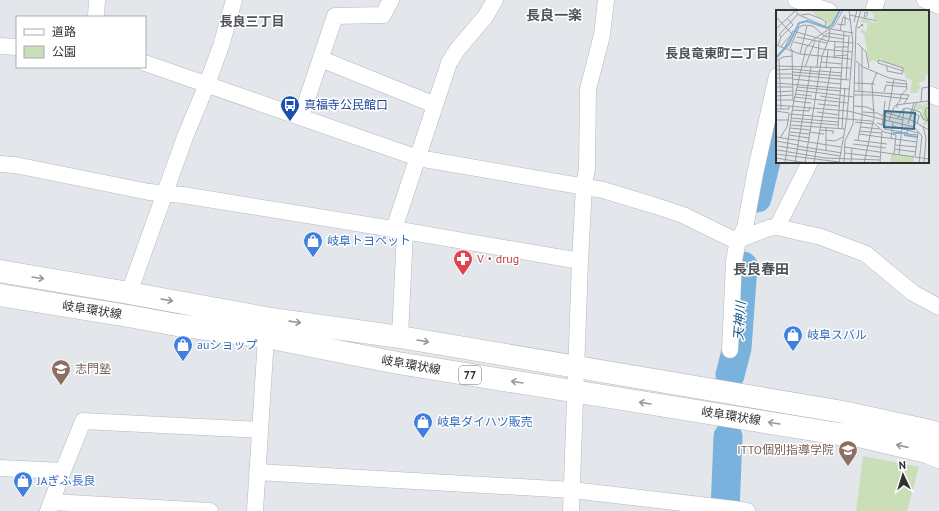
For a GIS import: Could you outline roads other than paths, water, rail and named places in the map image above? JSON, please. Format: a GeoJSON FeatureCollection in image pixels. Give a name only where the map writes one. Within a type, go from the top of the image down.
{"type":"FeatureCollection","features":[{"type":"Feature","properties":{"kind":"main road","name":"岐阜環状線"},"geometry":{"type":"LineString","coordinates":[[0,271],[271,319],[400,337],[861,415],[939,434]]}},
{"type":"Feature","properties":{"kind":"main road","name":"岐阜環状線"},"geometry":{"type":"LineString","coordinates":[[0,295],[177,325],[266,337],[398,363],[859,436],[927,452],[939,457]]}},
{"type":"Feature","properties":{"kind":"street"},"geometry":{"type":"LineString","coordinates":[[96,16],[97,0]]}},
{"type":"Feature","properties":{"kind":"street"},"geometry":{"type":"LineString","coordinates":[[129,293],[185,137],[221,46],[234,0]]}},
{"type":"Feature","properties":{"kind":"street"},"geometry":{"type":"LineString","coordinates":[[301,117],[335,16],[383,16],[391,0]]}},
{"type":"Feature","properties":{"kind":"street"},"geometry":{"type":"LineString","coordinates":[[400,337],[399,230],[418,158],[449,63],[457,50],[484,17],[495,0]]}},
{"type":"Feature","properties":{"kind":"street"},"geometry":{"type":"LineString","coordinates":[[572,511],[580,261],[584,186],[587,168],[588,89],[602,35],[606,0]]}},
{"type":"Feature","properties":{"kind":"street"},"geometry":{"type":"LineString","coordinates":[[873,10],[877,0]]}},
{"type":"Feature","properties":{"kind":"street"},"geometry":{"type":"LineString","coordinates":[[925,0],[939,6]]}},
{"type":"Feature","properties":{"kind":"street"},"geometry":{"type":"LineString","coordinates":[[798,3],[825,10]]}},
{"type":"Feature","properties":{"kind":"street"},"geometry":{"type":"LineString","coordinates":[[0,46],[16,47]]}},
{"type":"Feature","properties":{"kind":"street"},"geometry":{"type":"LineString","coordinates":[[321,59],[436,105]]}},
{"type":"Feature","properties":{"kind":"street"},"geometry":{"type":"LineString","coordinates":[[146,63],[418,158],[603,190],[683,215],[730,238],[738,240],[769,228],[777,227],[820,237],[866,254],[913,293],[939,307]]}},
{"type":"Feature","properties":{"kind":"street"},"geometry":{"type":"LineString","coordinates":[[730,350],[734,261],[738,240],[745,228],[755,174],[776,80]]}},
{"type":"Feature","properties":{"kind":"street"},"geometry":{"type":"LineString","coordinates":[[929,94],[939,98]]}},
{"type":"Feature","properties":{"kind":"street"},"geometry":{"type":"LineString","coordinates":[[777,227],[809,163]]}},
{"type":"Feature","properties":{"kind":"street"},"geometry":{"type":"LineString","coordinates":[[0,164],[15,165],[149,192],[183,195],[580,261]]}},
{"type":"Feature","properties":{"kind":"street"},"geometry":{"type":"LineString","coordinates":[[255,511],[266,337]]}},
{"type":"Feature","properties":{"kind":"street"},"geometry":{"type":"LineString","coordinates":[[210,511],[50,507],[83,421],[260,430]]}},
{"type":"Feature","properties":{"kind":"street"},"geometry":{"type":"LineString","coordinates":[[0,468],[63,471]]}},
{"type":"Feature","properties":{"kind":"street"},"geometry":{"type":"LineString","coordinates":[[257,472],[572,490],[706,507],[742,510]]}},
{"type":"Feature","properties":{"kind":"waterway","name":"天神川"},"geometry":{"type":"LineString","coordinates":[[757,198],[776,120]]}},
{"type":"Feature","properties":{"kind":"waterway","name":"天神川"},"geometry":{"type":"LineString","coordinates":[[730,375],[737,348],[743,266]]}},
{"type":"Feature","properties":{"kind":"waterway","name":"天神川"},"geometry":{"type":"LineString","coordinates":[[725,511],[728,437]]}},
{"type":"Feature","properties":{"kind":"place","name":"真福寺公民館口"},"geometry":{"type":"Point","coordinates":[290,122]}},
{"type":"Feature","properties":{"kind":"place","name":"岐阜トヨペット"},"geometry":{"type":"Point","coordinates":[313,258]}},
{"type":"Feature","properties":{"kind":"place","name":"V・drug"},"geometry":{"type":"Point","coordinates":[463,276]}},
{"type":"Feature","properties":{"kind":"place","name":"岐阜スバル"},"geometry":{"type":"Point","coordinates":[793,352]}},
{"type":"Feature","properties":{"kind":"place","name":"auショップ"},"geometry":{"type":"Point","coordinates":[183,362]}},
{"type":"Feature","properties":{"kind":"place","name":"志門塾"},"geometry":{"type":"Point","coordinates":[61,386]}},
{"type":"Feature","properties":{"kind":"place","name":"岐阜ダイハツ販売"},"geometry":{"type":"Point","coordinates":[423,439]}},
{"type":"Feature","properties":{"kind":"place","name":"ITTO個別指導学院"},"geometry":{"type":"Point","coordinates":[848,467]}},
{"type":"Feature","properties":{"kind":"place","name":"JAぎふ長良"},"geometry":{"type":"Point","coordinates":[23,498]}},
{"type":"Feature","properties":{"kind":"district","name":"長良一楽"},"geometry":{"type":"Point","coordinates":[554,15]}},
{"type":"Feature","properties":{"kind":"district","name":"長良三丁目"},"geometry":{"type":"Point","coordinates":[252,21]}},
{"type":"Feature","properties":{"kind":"district","name":"長良竜東町二丁目"},"geometry":{"type":"Point","coordinates":[717,53]}},
{"type":"Feature","properties":{"kind":"district","name":"長良春田"},"geometry":{"type":"Point","coordinates":[761,269]}}]}
